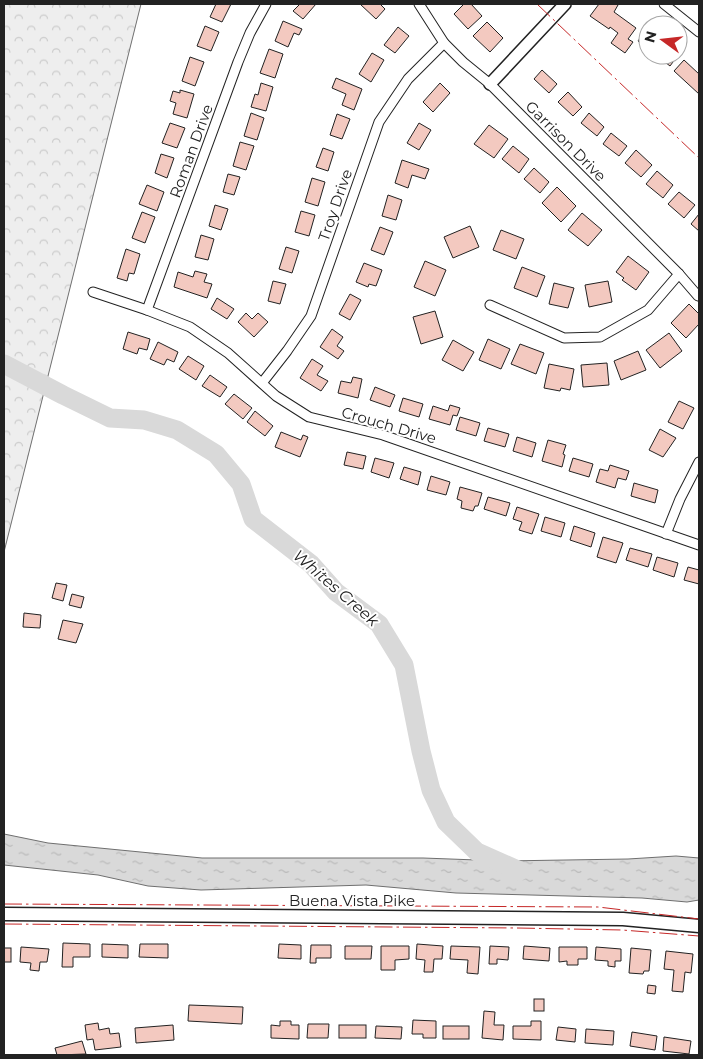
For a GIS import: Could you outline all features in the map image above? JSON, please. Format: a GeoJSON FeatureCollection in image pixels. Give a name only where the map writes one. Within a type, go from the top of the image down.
{"type":"FeatureCollection","features":[{"type":"Feature","properties":{"kind":"main road","name":"Buena Vista Pike"},"geometry":{"type":"LineString","coordinates":[[4,914],[623,919],[699,926]]}},
{"type":"Feature","properties":{"kind":"street","name":"Roman Drive"},"geometry":{"type":"LineString","coordinates":[[147,310],[238,62],[250,33],[266,4]]}},
{"type":"Feature","properties":{"kind":"street","name":"Garrison Drive"},"geometry":{"type":"LineString","coordinates":[[419,4],[444,43],[463,62],[490,84],[679,274],[698,296]]}},
{"type":"Feature","properties":{"kind":"street"},"geometry":{"type":"LineString","coordinates":[[490,84],[565,4]]}},
{"type":"Feature","properties":{"kind":"street"},"geometry":{"type":"LineString","coordinates":[[664,4],[699,32]]}},
{"type":"Feature","properties":{"kind":"street","name":"Troy Drive"},"geometry":{"type":"LineString","coordinates":[[262,383],[311,316],[379,122],[408,79],[444,43]]}},
{"type":"Feature","properties":{"kind":"street"},"geometry":{"type":"LineString","coordinates":[[490,305],[564,338],[600,337],[648,310],[679,274]]}},
{"type":"Feature","properties":{"kind":"street","name":"Crouch Drive"},"geometry":{"type":"LineString","coordinates":[[93,292],[190,327],[228,353],[276,396],[309,417],[384,435],[699,545]]}},
{"type":"Feature","properties":{"kind":"street"},"geometry":{"type":"LineString","coordinates":[[666,534],[680,499],[699,462]]}},
{"type":"Feature","properties":{"kind":"green space"},"geometry":{"type":"Polygon","coordinates":[[[4,4],[141,4],[4,552],[4,4]]]}},
{"type":"Feature","properties":{"kind":"water"},"geometry":{"type":"Polygon","coordinates":[[[4,834],[48,843],[202,858],[423,858],[504,861],[628,859],[676,856],[699,858],[699,900],[687,902],[642,898],[456,893],[366,885],[201,890],[148,886],[98,875],[4,865],[4,834]]]}},
{"type":"Feature","properties":{"kind":"building"},"geometry":{"type":"Polygon","coordinates":[[[216,4],[231,4],[222,22],[210,17],[216,4]]]}},
{"type":"Feature","properties":{"kind":"building"},"geometry":{"type":"Polygon","coordinates":[[[300,4],[316,4],[303,19],[293,11],[300,4]]]}},
{"type":"Feature","properties":{"kind":"building"},"geometry":{"type":"Polygon","coordinates":[[[360,4],[380,4],[385,9],[376,19],[360,4]]]}},
{"type":"Feature","properties":{"kind":"building"},"geometry":{"type":"Polygon","coordinates":[[[464,4],[471,4],[482,16],[468,29],[454,14],[464,4]]]}},
{"type":"Feature","properties":{"kind":"building"},"geometry":{"type":"Polygon","coordinates":[[[599,4],[618,5],[614,12],[636,28],[628,39],[633,42],[625,53],[611,43],[618,33],[590,16],[599,4]]]}},
{"type":"Feature","properties":{"kind":"building"},"geometry":{"type":"Polygon","coordinates":[[[283,21],[302,29],[299,35],[294,33],[288,47],[275,41],[283,21]]]}},
{"type":"Feature","properties":{"kind":"building"},"geometry":{"type":"Polygon","coordinates":[[[487,22],[503,38],[490,52],[473,36],[487,22]]]}},
{"type":"Feature","properties":{"kind":"building"},"geometry":{"type":"Polygon","coordinates":[[[205,26],[219,32],[211,51],[197,46],[205,26]]]}},
{"type":"Feature","properties":{"kind":"building"},"geometry":{"type":"Polygon","coordinates":[[[398,27],[409,36],[395,53],[384,45],[398,27]]]}},
{"type":"Feature","properties":{"kind":"building"},"geometry":{"type":"Polygon","coordinates":[[[269,49],[283,54],[275,78],[260,73],[269,49]]]}},
{"type":"Feature","properties":{"kind":"building"},"geometry":{"type":"Polygon","coordinates":[[[372,53],[384,60],[371,82],[359,74],[372,53]]]}},
{"type":"Feature","properties":{"kind":"building"},"geometry":{"type":"Polygon","coordinates":[[[190,57],[204,62],[195,86],[182,81],[190,57]]]}},
{"type":"Feature","properties":{"kind":"building"},"geometry":{"type":"Polygon","coordinates":[[[688,64],[699,74],[699,94],[674,71],[679,65],[688,64]]]}},
{"type":"Feature","properties":{"kind":"building"},"geometry":{"type":"Polygon","coordinates":[[[542,70],[557,84],[549,93],[534,79],[542,70]]]}},
{"type":"Feature","properties":{"kind":"building"},"geometry":{"type":"Polygon","coordinates":[[[336,78],[362,89],[354,110],[342,105],[346,94],[332,88],[336,78]]]}},
{"type":"Feature","properties":{"kind":"building"},"geometry":{"type":"Polygon","coordinates":[[[261,83],[273,87],[266,111],[251,107],[255,94],[258,95],[261,83]]]}},
{"type":"Feature","properties":{"kind":"building"},"geometry":{"type":"Polygon","coordinates":[[[440,83],[450,93],[433,112],[423,102],[440,83]]]}},
{"type":"Feature","properties":{"kind":"building"},"geometry":{"type":"Polygon","coordinates":[[[180,90],[194,94],[187,118],[173,114],[176,103],[170,101],[173,91],[180,93],[180,90]]]}},
{"type":"Feature","properties":{"kind":"building"},"geometry":{"type":"Polygon","coordinates":[[[568,92],[582,107],[573,116],[558,102],[568,92]]]}},
{"type":"Feature","properties":{"kind":"building"},"geometry":{"type":"Polygon","coordinates":[[[251,113],[264,118],[257,140],[244,136],[251,113]]]}},
{"type":"Feature","properties":{"kind":"building"},"geometry":{"type":"Polygon","coordinates":[[[589,113],[604,127],[597,136],[581,123],[589,113]]]}},
{"type":"Feature","properties":{"kind":"building"},"geometry":{"type":"Polygon","coordinates":[[[337,114],[350,119],[342,139],[330,135],[337,114]]]}},
{"type":"Feature","properties":{"kind":"building"},"geometry":{"type":"Polygon","coordinates":[[[170,123],[185,128],[177,148],[162,143],[170,123]]]}},
{"type":"Feature","properties":{"kind":"building"},"geometry":{"type":"Polygon","coordinates":[[[419,123],[431,130],[419,150],[407,143],[419,123]]]}},
{"type":"Feature","properties":{"kind":"building"},"geometry":{"type":"Polygon","coordinates":[[[489,125],[508,139],[494,158],[474,144],[489,125]]]}},
{"type":"Feature","properties":{"kind":"building"},"geometry":{"type":"Polygon","coordinates":[[[611,133],[627,146],[619,156],[603,144],[611,133]]]}},
{"type":"Feature","properties":{"kind":"building"},"geometry":{"type":"Polygon","coordinates":[[[240,142],[254,146],[246,170],[233,166],[240,142]]]}},
{"type":"Feature","properties":{"kind":"building"},"geometry":{"type":"Polygon","coordinates":[[[513,146],[529,159],[519,173],[502,159],[513,146]]]}},
{"type":"Feature","properties":{"kind":"building"},"geometry":{"type":"Polygon","coordinates":[[[323,148],[334,152],[328,171],[316,167],[323,148]]]}},
{"type":"Feature","properties":{"kind":"building"},"geometry":{"type":"Polygon","coordinates":[[[636,150],[652,165],[641,177],[625,163],[636,150]]]}},
{"type":"Feature","properties":{"kind":"building"},"geometry":{"type":"Polygon","coordinates":[[[161,154],[174,158],[167,178],[155,173],[161,154]]]}},
{"type":"Feature","properties":{"kind":"building"},"geometry":{"type":"Polygon","coordinates":[[[402,160],[429,169],[425,179],[412,175],[408,188],[395,183],[402,160]]]}},
{"type":"Feature","properties":{"kind":"building"},"geometry":{"type":"Polygon","coordinates":[[[534,168],[549,182],[540,193],[524,179],[534,168]]]}},
{"type":"Feature","properties":{"kind":"building"},"geometry":{"type":"Polygon","coordinates":[[[657,171],[673,185],[663,198],[646,184],[657,171]]]}},
{"type":"Feature","properties":{"kind":"building"},"geometry":{"type":"Polygon","coordinates":[[[228,174],[240,177],[234,195],[223,192],[228,174]]]}},
{"type":"Feature","properties":{"kind":"building"},"geometry":{"type":"Polygon","coordinates":[[[312,178],[325,182],[318,206],[305,202],[312,178]]]}},
{"type":"Feature","properties":{"kind":"building"},"geometry":{"type":"Polygon","coordinates":[[[147,185],[164,192],[157,211],[139,204],[147,185]]]}},
{"type":"Feature","properties":{"kind":"building"},"geometry":{"type":"Polygon","coordinates":[[[557,187],[576,206],[561,222],[542,203],[557,187]]]}},
{"type":"Feature","properties":{"kind":"building"},"geometry":{"type":"Polygon","coordinates":[[[679,192],[695,205],[684,218],[668,204],[679,192]]]}},
{"type":"Feature","properties":{"kind":"building"},"geometry":{"type":"Polygon","coordinates":[[[388,195],[402,200],[396,220],[382,216],[388,195]]]}},
{"type":"Feature","properties":{"kind":"building"},"geometry":{"type":"Polygon","coordinates":[[[215,205],[228,209],[221,230],[209,226],[215,205]]]}},
{"type":"Feature","properties":{"kind":"building"},"geometry":{"type":"Polygon","coordinates":[[[301,211],[315,215],[309,236],[295,232],[301,211]]]}},
{"type":"Feature","properties":{"kind":"building"},"geometry":{"type":"Polygon","coordinates":[[[142,212],[155,217],[145,243],[132,238],[142,212]]]}},
{"type":"Feature","properties":{"kind":"building"},"geometry":{"type":"Polygon","coordinates":[[[582,213],[602,230],[588,246],[568,230],[582,213]]]}},
{"type":"Feature","properties":{"kind":"building"},"geometry":{"type":"Polygon","coordinates":[[[699,214],[699,231],[691,224],[699,214]]]}},
{"type":"Feature","properties":{"kind":"building"},"geometry":{"type":"Polygon","coordinates":[[[470,226],[479,247],[453,258],[444,237],[470,226]]]}},
{"type":"Feature","properties":{"kind":"building"},"geometry":{"type":"Polygon","coordinates":[[[380,227],[393,232],[384,255],[371,250],[380,227]]]}},
{"type":"Feature","properties":{"kind":"building"},"geometry":{"type":"Polygon","coordinates":[[[501,230],[524,239],[516,259],[493,250],[501,230]]]}},
{"type":"Feature","properties":{"kind":"building"},"geometry":{"type":"Polygon","coordinates":[[[201,235],[214,239],[208,260],[195,257],[201,235]]]}},
{"type":"Feature","properties":{"kind":"building"},"geometry":{"type":"Polygon","coordinates":[[[286,247],[299,251],[292,273],[279,269],[286,247]]]}},
{"type":"Feature","properties":{"kind":"building"},"geometry":{"type":"Polygon","coordinates":[[[126,249],[140,254],[134,274],[129,273],[127,281],[117,278],[126,249]]]}},
{"type":"Feature","properties":{"kind":"building"},"geometry":{"type":"Polygon","coordinates":[[[628,256],[649,272],[636,290],[622,280],[624,278],[616,272],[628,256]]]}},
{"type":"Feature","properties":{"kind":"building"},"geometry":{"type":"Polygon","coordinates":[[[425,261],[446,270],[435,296],[414,287],[425,261]]]}},
{"type":"Feature","properties":{"kind":"building"},"geometry":{"type":"Polygon","coordinates":[[[364,263],[382,270],[376,286],[369,284],[368,287],[356,282],[364,263]]]}},
{"type":"Feature","properties":{"kind":"building"},"geometry":{"type":"Polygon","coordinates":[[[522,267],[545,276],[537,297],[514,288],[522,267]]]}},
{"type":"Feature","properties":{"kind":"building"},"geometry":{"type":"Polygon","coordinates":[[[195,271],[207,274],[204,282],[212,284],[207,298],[174,287],[178,272],[193,277],[195,271]]]}},
{"type":"Feature","properties":{"kind":"building"},"geometry":{"type":"Polygon","coordinates":[[[273,281],[286,284],[280,304],[268,301],[273,281]]]}},
{"type":"Feature","properties":{"kind":"building"},"geometry":{"type":"Polygon","coordinates":[[[608,281],[612,302],[589,307],[585,285],[608,281]]]}},
{"type":"Feature","properties":{"kind":"building"},"geometry":{"type":"Polygon","coordinates":[[[554,283],[574,288],[568,308],[549,304],[554,283]]]}},
{"type":"Feature","properties":{"kind":"building"},"geometry":{"type":"Polygon","coordinates":[[[350,294],[361,300],[350,320],[339,314],[350,294]]]}},
{"type":"Feature","properties":{"kind":"building"},"geometry":{"type":"Polygon","coordinates":[[[217,298],[234,309],[227,319],[211,309],[217,298]]]}},
{"type":"Feature","properties":{"kind":"building"},"geometry":{"type":"Polygon","coordinates":[[[689,304],[699,314],[699,324],[686,338],[671,323],[689,304]]]}},
{"type":"Feature","properties":{"kind":"building"},"geometry":{"type":"Polygon","coordinates":[[[435,311],[443,337],[421,344],[413,317],[435,311]]]}},
{"type":"Feature","properties":{"kind":"building"},"geometry":{"type":"Polygon","coordinates":[[[246,313],[252,319],[258,313],[268,322],[254,337],[238,322],[246,313]]]}},
{"type":"Feature","properties":{"kind":"building"},"geometry":{"type":"Polygon","coordinates":[[[332,329],[343,337],[337,346],[344,351],[338,359],[320,347],[332,329]]]}},
{"type":"Feature","properties":{"kind":"building"},"geometry":{"type":"Polygon","coordinates":[[[128,332],[150,339],[147,350],[139,348],[137,354],[123,349],[128,332]]]}},
{"type":"Feature","properties":{"kind":"building"},"geometry":{"type":"Polygon","coordinates":[[[669,333],[682,351],[660,368],[646,350],[669,333]]]}},
{"type":"Feature","properties":{"kind":"building"},"geometry":{"type":"Polygon","coordinates":[[[488,339],[510,349],[501,369],[479,360],[488,339]]]}},
{"type":"Feature","properties":{"kind":"building"},"geometry":{"type":"Polygon","coordinates":[[[453,340],[474,352],[463,371],[442,360],[453,340]]]}},
{"type":"Feature","properties":{"kind":"building"},"geometry":{"type":"Polygon","coordinates":[[[158,342],[178,352],[174,362],[167,359],[164,365],[150,359],[158,342]]]}},
{"type":"Feature","properties":{"kind":"building"},"geometry":{"type":"Polygon","coordinates":[[[520,344],[544,353],[536,374],[511,364],[520,344]]]}},
{"type":"Feature","properties":{"kind":"building"},"geometry":{"type":"Polygon","coordinates":[[[638,351],[646,370],[621,380],[614,361],[638,351]]]}},
{"type":"Feature","properties":{"kind":"building"},"geometry":{"type":"Polygon","coordinates":[[[188,356],[204,366],[196,380],[179,369],[188,356]]]}},
{"type":"Feature","properties":{"kind":"building"},"geometry":{"type":"Polygon","coordinates":[[[312,359],[323,366],[317,375],[328,381],[321,391],[300,378],[312,359]]]}},
{"type":"Feature","properties":{"kind":"building"},"geometry":{"type":"Polygon","coordinates":[[[607,363],[609,385],[583,387],[581,365],[607,363]]]}},
{"type":"Feature","properties":{"kind":"building"},"geometry":{"type":"Polygon","coordinates":[[[549,364],[574,369],[570,390],[561,388],[560,391],[544,388],[549,364]]]}},
{"type":"Feature","properties":{"kind":"building"},"geometry":{"type":"Polygon","coordinates":[[[210,375],[227,387],[220,397],[202,386],[210,375]]]}},
{"type":"Feature","properties":{"kind":"building"},"geometry":{"type":"Polygon","coordinates":[[[353,377],[362,379],[358,398],[338,393],[341,381],[351,383],[353,377]]]}},
{"type":"Feature","properties":{"kind":"building"},"geometry":{"type":"Polygon","coordinates":[[[375,387],[395,395],[390,407],[370,400],[375,387]]]}},
{"type":"Feature","properties":{"kind":"building"},"geometry":{"type":"Polygon","coordinates":[[[234,394],[252,408],[243,419],[225,404],[234,394]]]}},
{"type":"Feature","properties":{"kind":"building"},"geometry":{"type":"Polygon","coordinates":[[[403,398],[423,404],[419,417],[399,411],[403,398]]]}},
{"type":"Feature","properties":{"kind":"building"},"geometry":{"type":"Polygon","coordinates":[[[679,401],[694,408],[683,429],[668,422],[679,401]]]}},
{"type":"Feature","properties":{"kind":"building"},"geometry":{"type":"Polygon","coordinates":[[[450,405],[460,408],[457,416],[453,415],[450,425],[429,419],[433,406],[448,411],[450,405]]]}},
{"type":"Feature","properties":{"kind":"building"},"geometry":{"type":"Polygon","coordinates":[[[255,411],[273,426],[265,436],[247,422],[255,411]]]}},
{"type":"Feature","properties":{"kind":"building"},"geometry":{"type":"Polygon","coordinates":[[[460,417],[480,423],[476,436],[456,430],[460,417]]]}},
{"type":"Feature","properties":{"kind":"building"},"geometry":{"type":"Polygon","coordinates":[[[488,428],[509,434],[505,447],[484,441],[488,428]]]}},
{"type":"Feature","properties":{"kind":"building"},"geometry":{"type":"Polygon","coordinates":[[[660,429],[676,438],[663,457],[649,450],[660,429]]]}},
{"type":"Feature","properties":{"kind":"building"},"geometry":{"type":"Polygon","coordinates":[[[281,432],[301,440],[303,435],[308,437],[300,457],[275,447],[281,432]]]}},
{"type":"Feature","properties":{"kind":"building"},"geometry":{"type":"Polygon","coordinates":[[[517,437],[536,443],[532,457],[513,451],[517,437]]]}},
{"type":"Feature","properties":{"kind":"building"},"geometry":{"type":"Polygon","coordinates":[[[548,440],[566,445],[562,467],[542,461],[548,440]]]}},
{"type":"Feature","properties":{"kind":"building"},"geometry":{"type":"Polygon","coordinates":[[[347,452],[366,456],[363,469],[344,465],[347,452]]]}},
{"type":"Feature","properties":{"kind":"building"},"geometry":{"type":"Polygon","coordinates":[[[375,458],[394,463],[389,478],[371,472],[375,458]]]}},
{"type":"Feature","properties":{"kind":"building"},"geometry":{"type":"Polygon","coordinates":[[[573,458],[593,464],[589,477],[569,471],[573,458]]]}},
{"type":"Feature","properties":{"kind":"building"},"geometry":{"type":"Polygon","coordinates":[[[610,465],[629,471],[626,480],[618,478],[615,488],[596,482],[600,469],[608,471],[610,465]]]}},
{"type":"Feature","properties":{"kind":"building"},"geometry":{"type":"Polygon","coordinates":[[[404,467],[421,472],[418,485],[400,479],[404,467]]]}},
{"type":"Feature","properties":{"kind":"building"},"geometry":{"type":"Polygon","coordinates":[[[431,476],[450,482],[446,495],[427,490],[431,476]]]}},
{"type":"Feature","properties":{"kind":"building"},"geometry":{"type":"Polygon","coordinates":[[[634,483],[658,490],[655,503],[631,496],[634,483]]]}},
{"type":"Feature","properties":{"kind":"building"},"geometry":{"type":"Polygon","coordinates":[[[460,487],[482,493],[478,506],[475,506],[473,511],[461,508],[462,501],[457,499],[460,487]]]}},
{"type":"Feature","properties":{"kind":"building"},"geometry":{"type":"Polygon","coordinates":[[[488,497],[510,503],[506,516],[484,509],[488,497]]]}},
{"type":"Feature","properties":{"kind":"building"},"geometry":{"type":"Polygon","coordinates":[[[517,507],[539,514],[532,534],[519,530],[522,522],[513,519],[517,507]]]}},
{"type":"Feature","properties":{"kind":"building"},"geometry":{"type":"Polygon","coordinates":[[[545,517],[565,523],[561,537],[541,531],[545,517]]]}},
{"type":"Feature","properties":{"kind":"building"},"geometry":{"type":"Polygon","coordinates":[[[574,526],[595,533],[591,547],[570,540],[574,526]]]}},
{"type":"Feature","properties":{"kind":"building"},"geometry":{"type":"Polygon","coordinates":[[[603,537],[623,543],[616,563],[597,557],[603,537]]]}},
{"type":"Feature","properties":{"kind":"building"},"geometry":{"type":"Polygon","coordinates":[[[630,548],[652,554],[648,567],[626,560],[630,548]]]}},
{"type":"Feature","properties":{"kind":"building"},"geometry":{"type":"Polygon","coordinates":[[[657,557],[678,563],[674,577],[653,570],[657,557]]]}},
{"type":"Feature","properties":{"kind":"building"},"geometry":{"type":"Polygon","coordinates":[[[688,567],[699,570],[699,584],[684,580],[688,567]]]}},
{"type":"Feature","properties":{"kind":"building"},"geometry":{"type":"Polygon","coordinates":[[[56,583],[67,585],[63,601],[52,598],[56,583]]]}},
{"type":"Feature","properties":{"kind":"building"},"geometry":{"type":"Polygon","coordinates":[[[72,594],[84,597],[81,608],[69,605],[72,594]]]}},
{"type":"Feature","properties":{"kind":"building"},"geometry":{"type":"Polygon","coordinates":[[[24,613],[41,615],[40,628],[23,627],[24,613]]]}},
{"type":"Feature","properties":{"kind":"building"},"geometry":{"type":"Polygon","coordinates":[[[63,620],[83,624],[76,643],[58,639],[63,620]]]}},
{"type":"Feature","properties":{"kind":"building"},"geometry":{"type":"Polygon","coordinates":[[[63,943],[90,944],[90,957],[73,957],[73,967],[62,967],[63,943]]]}},
{"type":"Feature","properties":{"kind":"building"},"geometry":{"type":"Polygon","coordinates":[[[102,944],[128,945],[128,958],[102,957],[102,944]]]}},
{"type":"Feature","properties":{"kind":"building"},"geometry":{"type":"Polygon","coordinates":[[[140,944],[168,944],[168,958],[139,957],[140,944]]]}},
{"type":"Feature","properties":{"kind":"building"},"geometry":{"type":"Polygon","coordinates":[[[279,944],[301,945],[301,959],[278,958],[279,944]]]}},
{"type":"Feature","properties":{"kind":"building"},"geometry":{"type":"Polygon","coordinates":[[[417,944],[443,946],[442,959],[434,959],[433,972],[424,972],[425,960],[416,959],[417,944]]]}},
{"type":"Feature","properties":{"kind":"building"},"geometry":{"type":"Polygon","coordinates":[[[311,945],[331,945],[331,958],[316,958],[316,963],[310,963],[311,945]]]}},
{"type":"Feature","properties":{"kind":"building"},"geometry":{"type":"Polygon","coordinates":[[[345,946],[372,946],[371,959],[345,959],[345,946]]]}},
{"type":"Feature","properties":{"kind":"building"},"geometry":{"type":"Polygon","coordinates":[[[381,946],[409,946],[409,959],[395,960],[395,970],[381,970],[381,946]]]}},
{"type":"Feature","properties":{"kind":"building"},"geometry":{"type":"Polygon","coordinates":[[[451,946],[480,947],[478,974],[467,973],[468,960],[450,959],[451,946]]]}},
{"type":"Feature","properties":{"kind":"building"},"geometry":{"type":"Polygon","coordinates":[[[490,946],[509,947],[508,960],[497,959],[497,964],[489,964],[490,946]]]}},
{"type":"Feature","properties":{"kind":"building"},"geometry":{"type":"Polygon","coordinates":[[[524,946],[550,948],[549,961],[523,959],[524,946]]]}},
{"type":"Feature","properties":{"kind":"building"},"geometry":{"type":"Polygon","coordinates":[[[21,947],[49,949],[47,962],[40,962],[39,971],[30,970],[31,963],[20,962],[21,947]]]}},
{"type":"Feature","properties":{"kind":"building"},"geometry":{"type":"Polygon","coordinates":[[[559,947],[587,947],[587,959],[578,959],[578,965],[567,965],[567,961],[559,962],[559,947]]]}},
{"type":"Feature","properties":{"kind":"building"},"geometry":{"type":"Polygon","coordinates":[[[596,947],[621,949],[621,961],[615,961],[615,967],[608,966],[608,961],[595,960],[596,947]]]}},
{"type":"Feature","properties":{"kind":"building"},"geometry":{"type":"Polygon","coordinates":[[[4,948],[11,948],[11,962],[4,962],[4,948]]]}},
{"type":"Feature","properties":{"kind":"building"},"geometry":{"type":"Polygon","coordinates":[[[631,948],[651,950],[649,971],[644,971],[643,974],[629,973],[631,948]]]}},
{"type":"Feature","properties":{"kind":"building"},"geometry":{"type":"Polygon","coordinates":[[[666,951],[693,954],[691,973],[685,972],[683,992],[672,991],[674,970],[664,969],[666,951]]]}},
{"type":"Feature","properties":{"kind":"building"},"geometry":{"type":"Polygon","coordinates":[[[648,985],[656,986],[655,994],[647,993],[648,985]]]}},
{"type":"Feature","properties":{"kind":"building"},"geometry":{"type":"Polygon","coordinates":[[[534,999],[544,999],[544,1011],[534,1011],[534,999]]]}},
{"type":"Feature","properties":{"kind":"building"},"geometry":{"type":"Polygon","coordinates":[[[189,1005],[243,1007],[242,1024],[188,1021],[189,1005]]]}},
{"type":"Feature","properties":{"kind":"building"},"geometry":{"type":"Polygon","coordinates":[[[484,1011],[495,1012],[494,1025],[504,1025],[503,1040],[482,1038],[484,1011]]]}},
{"type":"Feature","properties":{"kind":"building"},"geometry":{"type":"Polygon","coordinates":[[[413,1020],[436,1021],[436,1038],[423,1038],[423,1034],[412,1034],[413,1020]]]}},
{"type":"Feature","properties":{"kind":"building"},"geometry":{"type":"Polygon","coordinates":[[[280,1021],[291,1021],[291,1025],[299,1025],[299,1039],[271,1038],[271,1025],[280,1026],[280,1021]]]}},
{"type":"Feature","properties":{"kind":"building"},"geometry":{"type":"Polygon","coordinates":[[[531,1021],[541,1021],[541,1040],[513,1039],[513,1026],[531,1026],[531,1021]]]}},
{"type":"Feature","properties":{"kind":"building"},"geometry":{"type":"Polygon","coordinates":[[[98,1023],[99,1030],[109,1028],[110,1034],[119,1033],[121,1047],[95,1050],[93,1039],[87,1040],[85,1025],[98,1023]]]}},
{"type":"Feature","properties":{"kind":"building"},"geometry":{"type":"Polygon","coordinates":[[[308,1024],[329,1024],[328,1038],[307,1038],[308,1024]]]}},
{"type":"Feature","properties":{"kind":"building"},"geometry":{"type":"Polygon","coordinates":[[[173,1025],[174,1040],[136,1043],[135,1028],[173,1025]]]}},
{"type":"Feature","properties":{"kind":"building"},"geometry":{"type":"Polygon","coordinates":[[[339,1025],[366,1025],[366,1038],[339,1038],[339,1025]]]}},
{"type":"Feature","properties":{"kind":"building"},"geometry":{"type":"Polygon","coordinates":[[[376,1026],[402,1027],[401,1039],[375,1038],[376,1026]]]}},
{"type":"Feature","properties":{"kind":"building"},"geometry":{"type":"Polygon","coordinates":[[[443,1026],[469,1026],[469,1039],[443,1039],[443,1026]]]}},
{"type":"Feature","properties":{"kind":"building"},"geometry":{"type":"Polygon","coordinates":[[[558,1027],[576,1029],[575,1042],[556,1040],[558,1027]]]}},
{"type":"Feature","properties":{"kind":"building"},"geometry":{"type":"Polygon","coordinates":[[[586,1029],[614,1031],[613,1045],[585,1043],[586,1029]]]}},
{"type":"Feature","properties":{"kind":"building"},"geometry":{"type":"Polygon","coordinates":[[[632,1032],[657,1036],[655,1050],[630,1046],[632,1032]]]}},
{"type":"Feature","properties":{"kind":"building"},"geometry":{"type":"Polygon","coordinates":[[[664,1037],[691,1041],[689,1054],[663,1051],[664,1037]]]}},
{"type":"Feature","properties":{"kind":"building"},"geometry":{"type":"Polygon","coordinates":[[[82,1041],[86,1054],[57,1055],[55,1048],[82,1041]]]}},
{"type":"Feature","properties":{"kind":"waterway","name":"Whites Creek"},"geometry":{"type":"LineString","coordinates":[[4,364],[110,418],[144,420],[177,430],[216,454],[241,484],[253,519],[311,564],[336,592],[379,624],[404,665],[421,751],[431,790],[446,822],[477,852],[520,871]]}},
{"type":"Feature","properties":{"kind":"power"},"geometry":{"type":"LineString","coordinates":[[537,4],[699,158]]}},
{"type":"Feature","properties":{"kind":"power"},"geometry":{"type":"LineString","coordinates":[[4,904],[598,907],[699,919]]}},
{"type":"Feature","properties":{"kind":"power"},"geometry":{"type":"LineString","coordinates":[[4,924],[517,928],[622,930],[699,936]]}}]}
